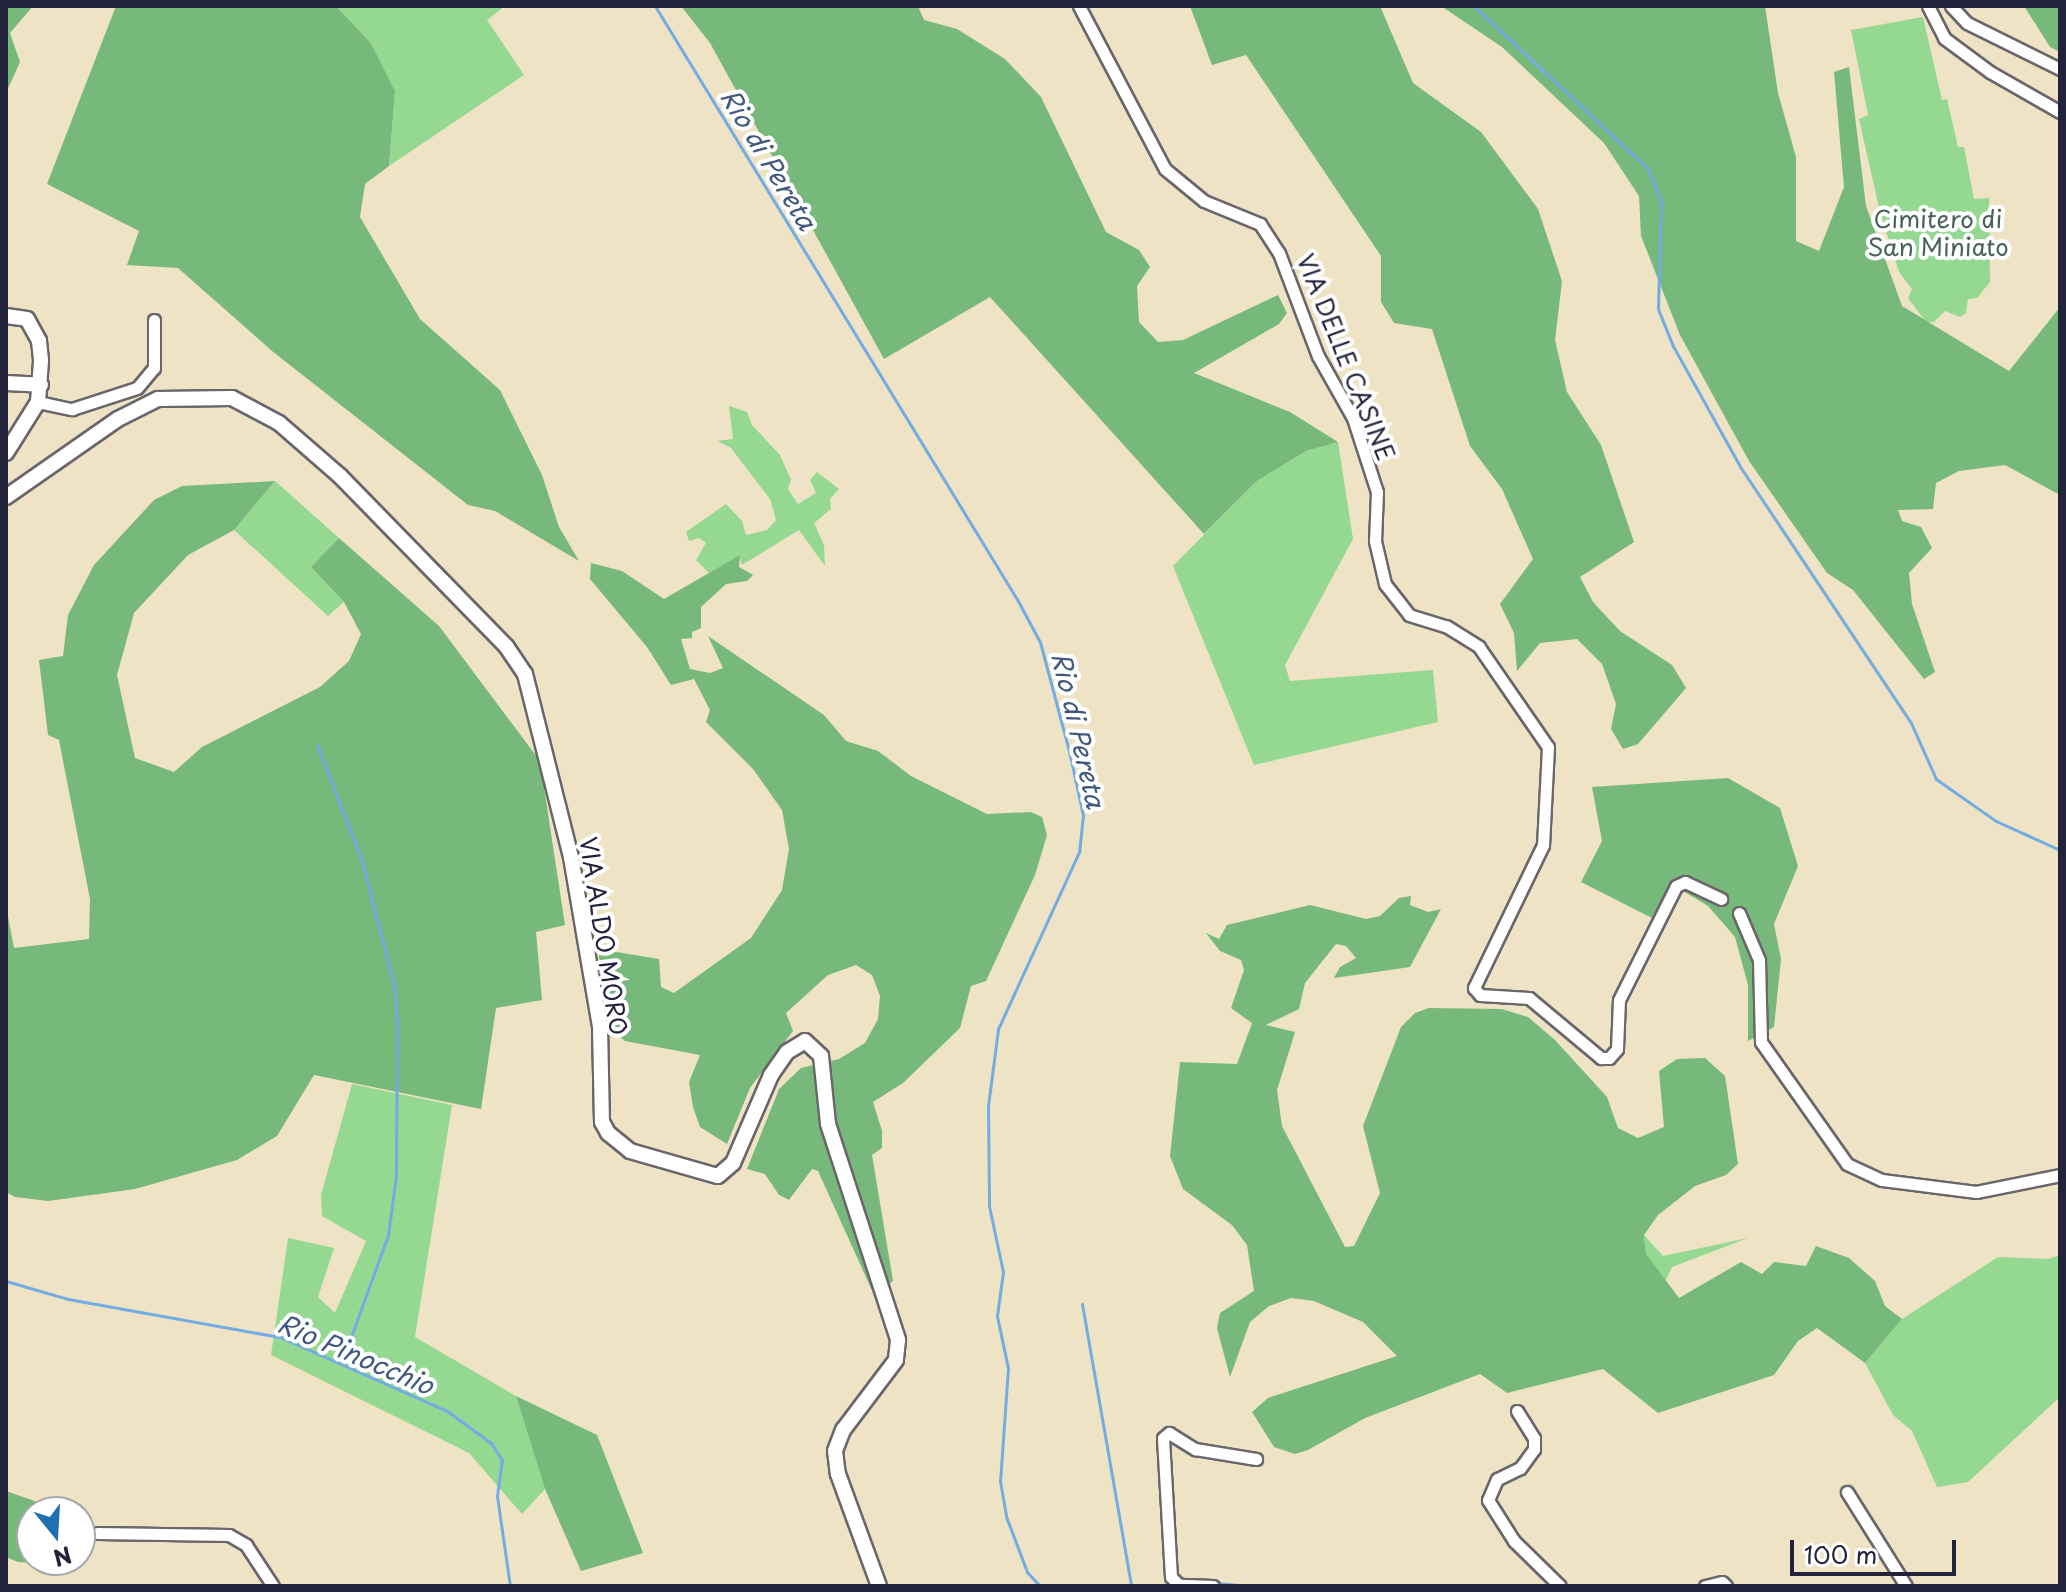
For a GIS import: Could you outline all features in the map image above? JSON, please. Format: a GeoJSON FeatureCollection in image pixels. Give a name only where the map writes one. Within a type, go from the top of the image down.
{"type":"FeatureCollection","features":[{"type":"Feature","properties":{"kind":"main road"},"geometry":{"type":"LineString","coordinates":[[6,316],[27,319],[39,341],[41,385],[38,402],[6,453]]}},
{"type":"Feature","properties":{"kind":"main road"},"geometry":{"type":"LineString","coordinates":[[6,383],[41,385]]}},
{"type":"Feature","properties":{"kind":"main road","name":"VIA ALDO MORO"},"geometry":{"type":"LineString","coordinates":[[6,497],[118,419],[158,399],[232,398],[279,423],[340,476],[506,646],[525,674],[571,857],[600,1027],[602,1122],[614,1142],[670,1167],[718,1176],[733,1163],[771,1075],[787,1052],[799,1042],[811,1042],[821,1056],[828,1124],[898,1340],[896,1360],[843,1430],[835,1451],[838,1474],[879,1586]]}},
{"type":"Feature","properties":{"kind":"street","name":"VIA DELLE CASINE"},"geometry":{"type":"LineString","coordinates":[[1079,6],[1165,169],[1204,201],[1260,224],[1279,253],[1318,356],[1353,418],[1377,492],[1375,541],[1385,584],[1409,615],[1446,626],[1479,647],[1548,747],[1543,845],[1474,988],[1480,995],[1529,998],[1601,1058],[1609,1058],[1617,1049],[1619,1000],[1676,886],[1685,882],[1721,899]]}},
{"type":"Feature","properties":{"kind":"street"},"geometry":{"type":"LineString","coordinates":[[1928,6],[1944,38],[2060,112]]}},
{"type":"Feature","properties":{"kind":"street"},"geometry":{"type":"LineString","coordinates":[[1951,6],[1967,23],[2060,69]]}},
{"type":"Feature","properties":{"kind":"street"},"geometry":{"type":"LineString","coordinates":[[38,402],[72,409],[137,388],[154,368],[154,320]]}},
{"type":"Feature","properties":{"kind":"street"},"geometry":{"type":"LineString","coordinates":[[1739,913],[1759,960],[1761,1042],[1847,1164],[1882,1180],[1976,1192],[2060,1175]]}},
{"type":"Feature","properties":{"kind":"street"},"geometry":{"type":"LineString","coordinates":[[1517,1411],[1534,1438],[1534,1449],[1520,1468],[1497,1479],[1488,1500],[1514,1541],[1560,1586]]}},
{"type":"Feature","properties":{"kind":"street"},"geometry":{"type":"LineString","coordinates":[[1213,1586],[1179,1585],[1171,1577],[1163,1438],[1169,1433],[1195,1449],[1256,1459]]}},
{"type":"Feature","properties":{"kind":"street"},"geometry":{"type":"LineString","coordinates":[[1847,1492],[1906,1586]]}},
{"type":"Feature","properties":{"kind":"street"},"geometry":{"type":"LineString","coordinates":[[97,1533],[229,1535],[246,1545],[273,1586]]}},
{"type":"Feature","properties":{"kind":"street"},"geometry":{"type":"LineString","coordinates":[[1705,1586],[1722,1582],[1726,1586]]}},
{"type":"Feature","properties":{"kind":"green space"},"geometry":{"type":"Polygon","coordinates":[[[6,6],[33,6],[10,33],[20,62],[6,93],[6,6]]]}},
{"type":"Feature","properties":{"kind":"green space"},"geometry":{"type":"Polygon","coordinates":[[[116,6],[336,6],[371,43],[395,91],[389,166],[365,184],[360,217],[420,319],[500,390],[542,475],[559,527],[579,561],[495,511],[468,505],[272,351],[178,268],[127,265],[139,231],[47,184],[116,6]]]}},
{"type":"Feature","properties":{"kind":"green space"},"geometry":{"type":"Polygon","coordinates":[[[336,6],[505,6],[487,20],[524,75],[389,166],[395,91],[371,43],[336,6]]]}},
{"type":"Feature","properties":{"kind":"green space"},"geometry":{"type":"Polygon","coordinates":[[[681,6],[918,6],[924,20],[957,29],[1005,59],[1041,97],[1106,232],[1139,250],[1150,267],[1137,286],[1139,322],[1158,342],[1183,340],[1278,295],[1287,313],[1279,324],[1194,373],[1290,412],[1338,442],[1306,451],[1257,481],[1204,534],[990,297],[884,359],[710,43],[681,6]]]}},
{"type":"Feature","properties":{"kind":"green space"},"geometry":{"type":"Polygon","coordinates":[[[1190,6],[1380,6],[1413,83],[1481,132],[1538,209],[1562,281],[1555,340],[1567,392],[1601,445],[1634,542],[1580,577],[1593,602],[1620,631],[1672,665],[1686,688],[1638,744],[1623,749],[1611,729],[1616,704],[1602,664],[1577,639],[1540,643],[1517,671],[1514,633],[1500,604],[1533,559],[1502,489],[1470,446],[1432,329],[1394,323],[1381,302],[1381,256],[1246,55],[1212,65],[1190,6]]]}},
{"type":"Feature","properties":{"kind":"green space"},"geometry":{"type":"Polygon","coordinates":[[[1441,6],[1765,6],[1778,93],[1796,157],[1796,241],[1819,251],[1844,187],[1834,72],[1849,67],[1866,206],[1902,306],[2009,371],[2060,307],[2060,495],[2005,465],[1959,471],[1936,483],[1933,509],[1898,510],[1902,521],[1921,527],[1932,548],[1909,573],[1912,604],[1935,672],[1924,679],[1853,590],[1827,573],[1749,461],[1680,335],[1641,236],[1639,196],[1604,143],[1502,47],[1441,6]]]}},
{"type":"Feature","properties":{"kind":"green space"},"geometry":{"type":"Polygon","coordinates":[[[2024,6],[2060,6],[2060,52],[2050,47],[2024,6]]]}},
{"type":"Feature","properties":{"kind":"green space","name":"Cimitero di San Miniato"},"geometry":{"type":"Polygon","coordinates":[[[1923,17],[1942,100],[1947,99],[1958,147],[1964,147],[1974,199],[1989,198],[1990,282],[1977,298],[1968,299],[1966,313],[1960,317],[1945,311],[1934,322],[1926,322],[1908,298],[1912,289],[1899,272],[1880,212],[1859,119],[1868,115],[1851,30],[1923,17]]]}},
{"type":"Feature","properties":{"kind":"green space"},"geometry":{"type":"Polygon","coordinates":[[[729,406],[747,412],[752,425],[780,455],[791,480],[788,489],[798,504],[816,493],[810,480],[817,472],[839,489],[830,499],[831,509],[814,523],[824,545],[825,566],[799,530],[742,565],[739,556],[709,573],[696,560],[706,543],[699,538],[689,541],[686,532],[726,504],[742,521],[746,535],[767,530],[776,520],[770,499],[731,448],[717,441],[733,439],[729,406]]]}},
{"type":"Feature","properties":{"kind":"green space"},"geometry":{"type":"Polygon","coordinates":[[[1338,442],[1353,539],[1285,665],[1290,681],[1433,670],[1438,722],[1254,765],[1173,566],[1257,481],[1306,451],[1338,442]]]}},
{"type":"Feature","properties":{"kind":"green space"},"geometry":{"type":"Polygon","coordinates":[[[275,481],[339,538],[311,567],[344,602],[328,616],[234,530],[275,481]]]}},
{"type":"Feature","properties":{"kind":"green space"},"geometry":{"type":"Polygon","coordinates":[[[275,481],[234,530],[188,555],[134,613],[117,675],[135,758],[174,772],[202,747],[320,687],[349,661],[361,634],[344,602],[311,567],[339,538],[439,626],[540,761],[565,925],[536,932],[542,1000],[496,1008],[481,1109],[314,1075],[277,1136],[237,1160],[135,1189],[48,1201],[15,1197],[6,1192],[6,906],[14,948],[89,939],[90,899],[59,740],[48,735],[39,660],[63,656],[68,615],[94,565],[154,500],[182,486],[275,481]]]}},
{"type":"Feature","properties":{"kind":"green space"},"geometry":{"type":"Polygon","coordinates":[[[740,555],[739,567],[753,575],[747,581],[726,584],[701,607],[701,628],[692,632],[692,638],[681,639],[690,669],[710,673],[723,668],[708,636],[824,715],[846,741],[878,751],[911,776],[987,814],[1031,812],[1042,817],[1047,835],[1035,875],[986,981],[971,986],[960,1028],[903,1083],[873,1102],[882,1131],[882,1148],[872,1155],[893,1281],[874,1295],[818,1171],[812,1169],[789,1200],[779,1195],[765,1174],[747,1169],[779,1089],[801,1068],[839,1059],[865,1043],[878,1019],[880,996],[872,975],[856,965],[828,975],[786,1013],[793,1031],[750,1088],[727,1144],[700,1127],[693,1107],[689,1082],[700,1055],[625,1041],[609,1027],[598,949],[659,959],[661,987],[674,993],[751,938],[782,890],[789,849],[782,810],[753,769],[706,722],[710,710],[694,679],[671,685],[647,647],[590,579],[591,563],[622,571],[664,599],[740,555]]]}},
{"type":"Feature","properties":{"kind":"green space"},"geometry":{"type":"Polygon","coordinates":[[[1728,778],[1780,808],[1798,866],[1774,924],[1781,959],[1774,1027],[1748,1041],[1748,985],[1735,937],[1708,906],[1683,891],[1654,919],[1581,882],[1602,841],[1592,787],[1728,778]]]}},
{"type":"Feature","properties":{"kind":"green space"},"geometry":{"type":"Polygon","coordinates":[[[1411,896],[1410,905],[1428,912],[1441,909],[1410,967],[1334,978],[1340,967],[1356,958],[1346,946],[1336,944],[1305,983],[1299,1009],[1266,1025],[1295,1032],[1277,1090],[1282,1126],[1345,1247],[1354,1246],[1380,1193],[1363,1126],[1401,1027],[1415,1013],[1429,1008],[1502,1009],[1528,1017],[1555,1040],[1607,1097],[1618,1128],[1638,1138],[1664,1127],[1659,1071],[1677,1059],[1705,1058],[1725,1076],[1738,1164],[1726,1175],[1695,1186],[1658,1215],[1644,1235],[1646,1254],[1679,1298],[1741,1262],[1762,1274],[1774,1262],[1806,1266],[1816,1246],[1849,1258],[1875,1281],[1885,1306],[1902,1319],[1865,1363],[1817,1328],[1798,1341],[1774,1375],[1658,1413],[1603,1369],[1507,1393],[1480,1374],[1365,1418],[1308,1450],[1295,1454],[1274,1447],[1252,1412],[1268,1398],[1397,1356],[1363,1322],[1314,1301],[1291,1298],[1269,1306],[1250,1322],[1230,1377],[1217,1328],[1220,1313],[1254,1291],[1247,1245],[1232,1225],[1183,1189],[1170,1156],[1180,1062],[1237,1064],[1252,1023],[1231,1008],[1244,970],[1241,960],[1220,951],[1206,933],[1219,939],[1227,925],[1310,905],[1366,919],[1380,916],[1399,898],[1411,896]]]}},
{"type":"Feature","properties":{"kind":"green space"},"geometry":{"type":"Polygon","coordinates":[[[352,1084],[452,1105],[415,1337],[516,1396],[545,1489],[522,1514],[469,1453],[271,1355],[288,1238],[334,1248],[318,1297],[335,1313],[366,1241],[322,1216],[321,1195],[352,1084]]]}},
{"type":"Feature","properties":{"kind":"green space"},"geometry":{"type":"Polygon","coordinates":[[[1644,1235],[1663,1256],[1748,1238],[1672,1267],[1664,1284],[1646,1254],[1644,1235]]]}},
{"type":"Feature","properties":{"kind":"green space"},"geometry":{"type":"Polygon","coordinates":[[[2060,1255],[2060,1397],[1968,1482],[1937,1487],[1912,1431],[1893,1415],[1865,1363],[1902,1319],[1998,1257],[2048,1259],[2060,1255]]]}},
{"type":"Feature","properties":{"kind":"green space"},"geometry":{"type":"Polygon","coordinates":[[[516,1396],[597,1435],[643,1553],[581,1571],[545,1489],[516,1396]]]}},
{"type":"Feature","properties":{"kind":"green space"},"geometry":{"type":"Polygon","coordinates":[[[6,1491],[20,1496],[16,1496],[16,1561],[6,1557],[6,1491]]]}},
{"type":"Feature","properties":{"kind":"waterway","name":"Rio di Pereta"},"geometry":{"type":"LineString","coordinates":[[655,6],[1018,601],[1040,642],[1069,751],[1083,815],[1079,852],[998,1029],[988,1106],[989,1206],[1003,1272],[997,1316],[1008,1368],[1000,1481],[1007,1519],[1027,1572],[1040,1586]]}},
{"type":"Feature","properties":{"kind":"waterway"},"geometry":{"type":"LineString","coordinates":[[1474,6],[1648,169],[1661,201],[1658,309],[1673,346],[1741,468],[1911,723],[1936,779],[1996,821],[2060,850]]}},
{"type":"Feature","properties":{"kind":"waterway"},"geometry":{"type":"LineString","coordinates":[[317,745],[361,858],[394,985],[397,1023],[396,1176],[388,1235],[341,1364]]}},
{"type":"Feature","properties":{"kind":"waterway","name":"Rio Pinocchio"},"geometry":{"type":"LineString","coordinates":[[6,1281],[68,1299],[280,1337],[447,1411],[491,1443],[502,1460],[497,1496],[510,1586]]}},
{"type":"Feature","properties":{"kind":"waterway"},"geometry":{"type":"LineString","coordinates":[[1082,1304],[1131,1586]]}},
{"type":"Feature","properties":{"kind":"waterway"},"geometry":{"type":"LineString","coordinates":[[1183,1580],[1250,1586]]}}]}
